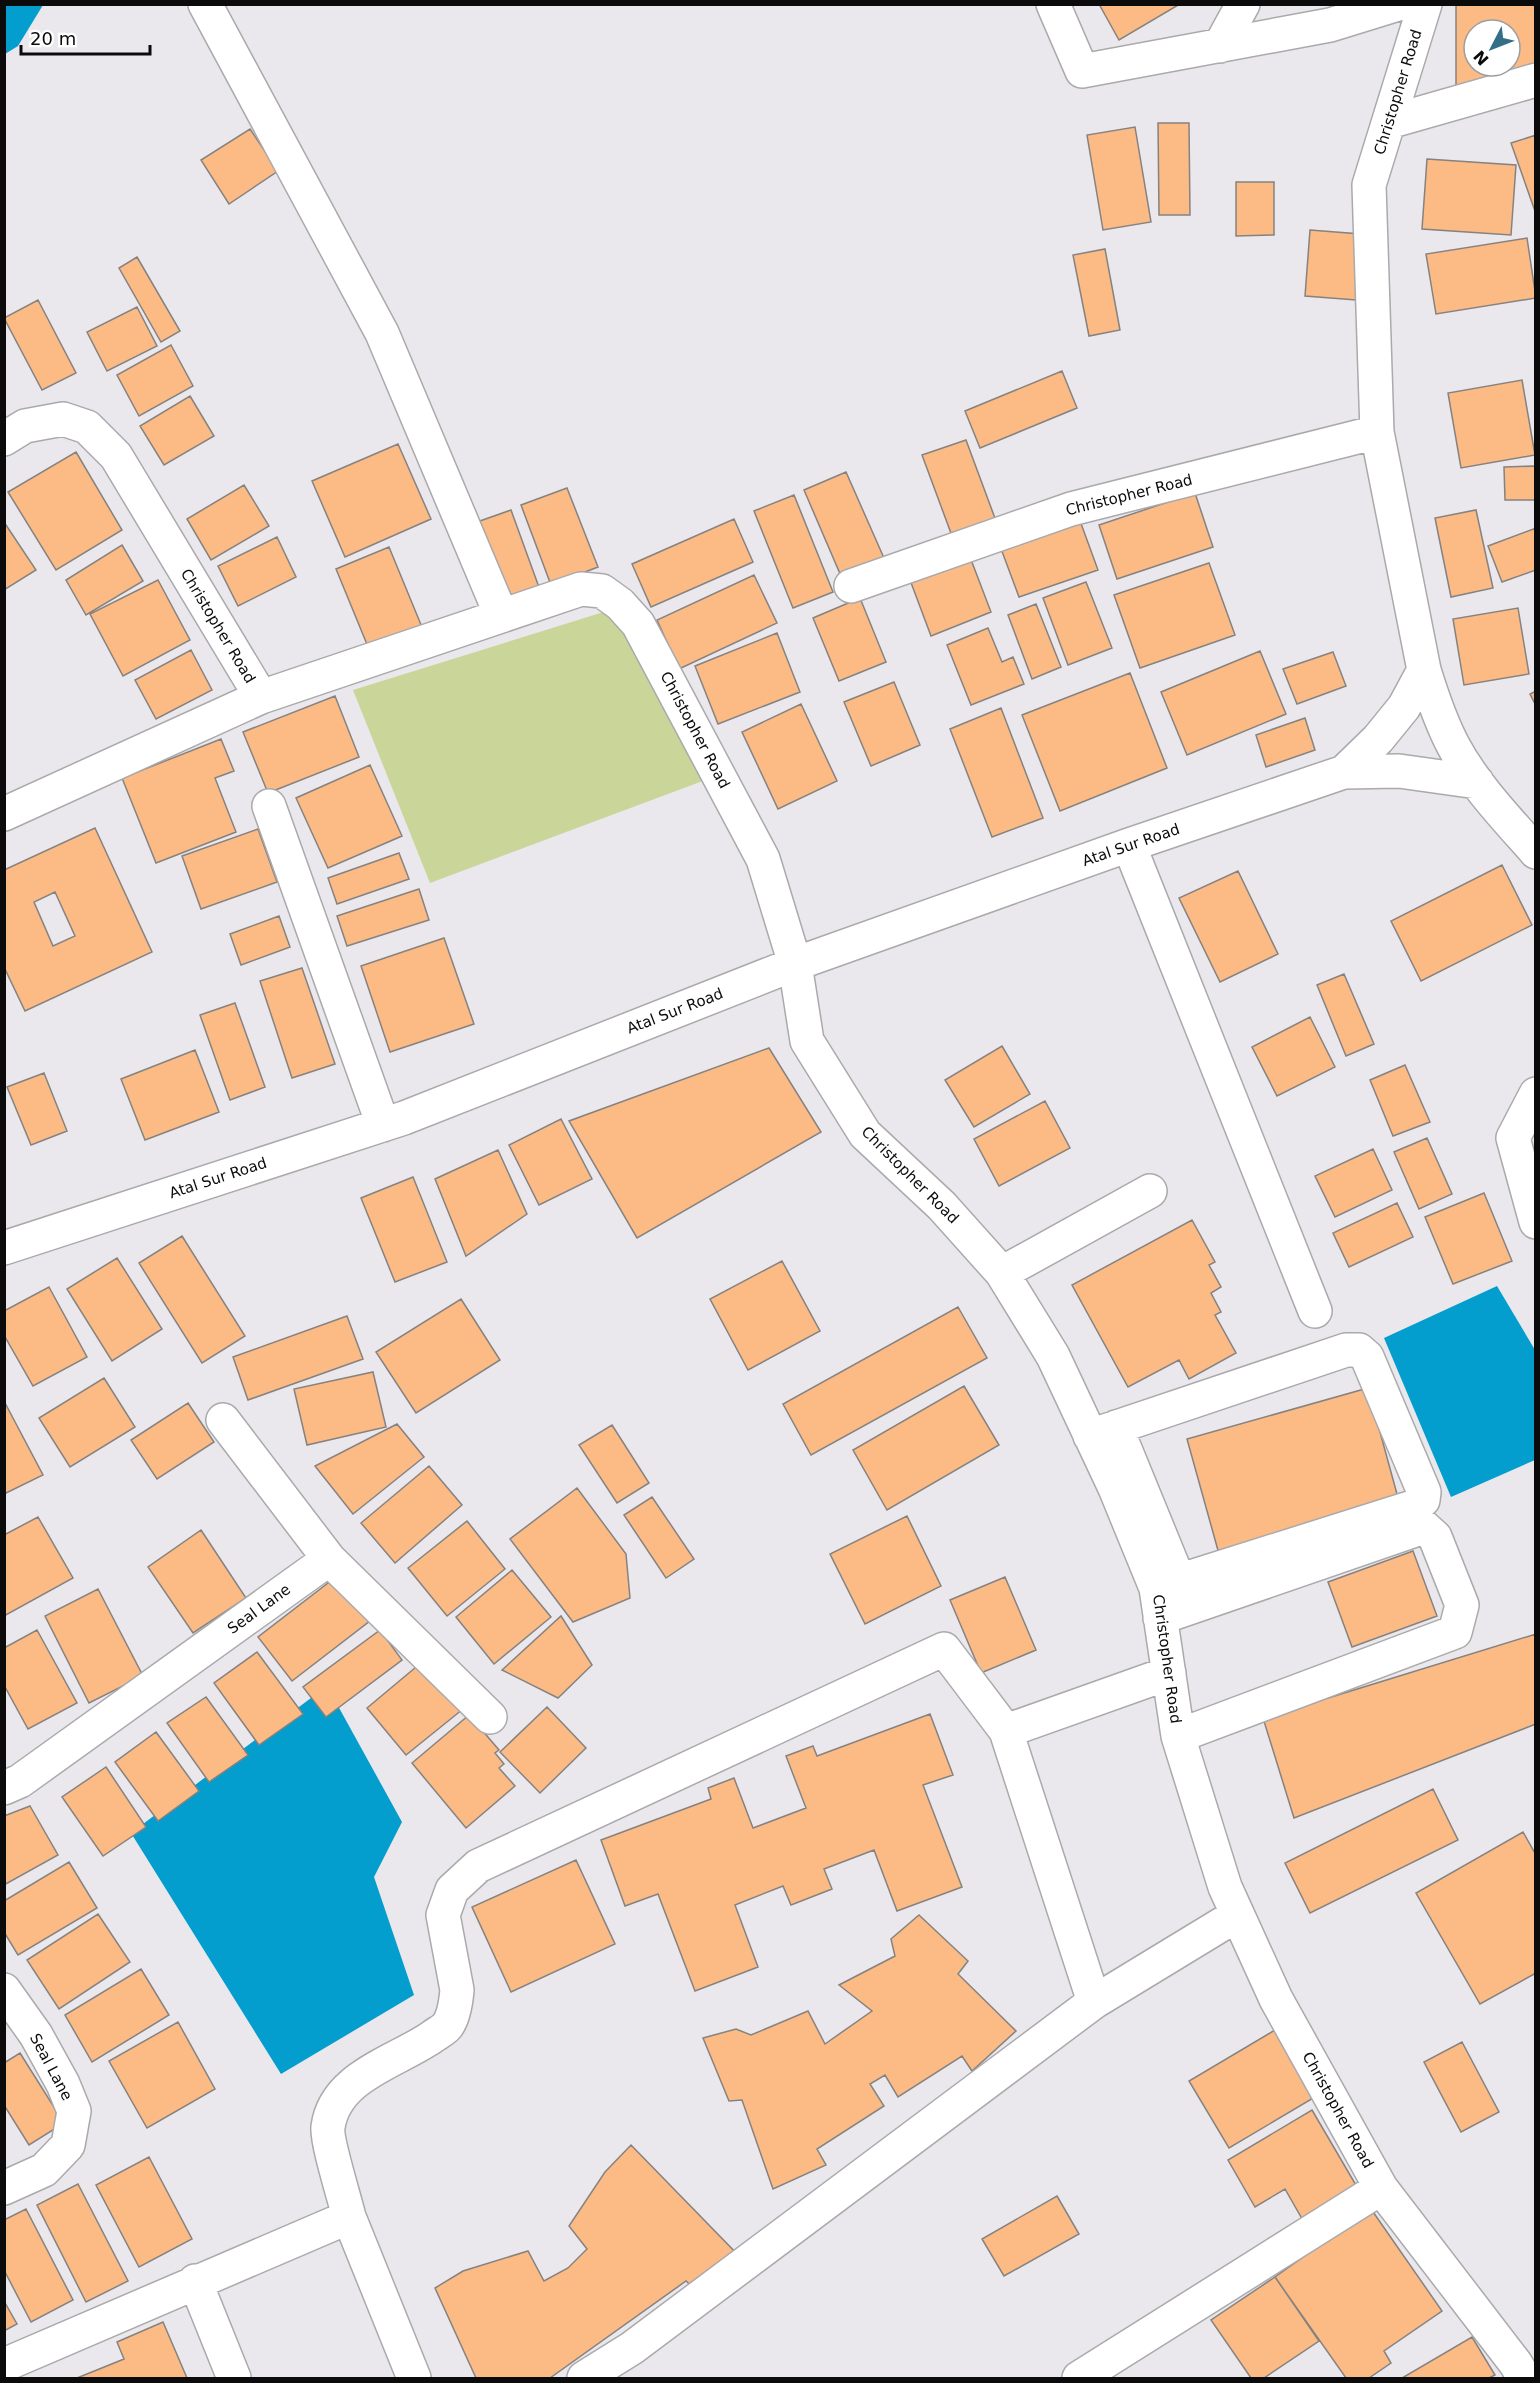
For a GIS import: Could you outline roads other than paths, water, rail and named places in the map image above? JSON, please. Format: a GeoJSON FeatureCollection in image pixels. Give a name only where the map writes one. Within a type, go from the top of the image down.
{"type":"FeatureCollection","features":[{"type":"Feature","properties":{"kind":"street"},"geometry":{"type":"LineString","coordinates":[[205,4],[382,333],[501,615]]}},
{"type":"Feature","properties":{"kind":"street"},"geometry":{"type":"LineString","coordinates":[[1053,4],[1082,71],[1330,25],[1398,4]]}},
{"type":"Feature","properties":{"kind":"street"},"geometry":{"type":"LineString","coordinates":[[1220,46],[1243,4]]}},
{"type":"Feature","properties":{"kind":"street","name":"Christopher Road"},"geometry":{"type":"LineString","coordinates":[[1425,4],[1369,185],[1377,432],[1424,670],[1432,698],[1454,747],[1477,782],[1536,852]]}},
{"type":"Feature","properties":{"kind":"street"},"geometry":{"type":"LineString","coordinates":[[1389,122],[1536,80]]}},
{"type":"Feature","properties":{"kind":"street","name":"Christopher Road"},"geometry":{"type":"LineString","coordinates":[[4,439],[25,426],[63,419],[87,427],[116,456],[261,697],[581,589],[602,591],[620,604],[638,624],[763,859],[795,964],[807,1041],[865,1134],[942,1206],[1002,1273],[1103,1431],[1115,1488],[1165,1596],[1169,1673],[1178,1736],[1224,1887],[1276,1999],[1381,2188],[1516,2364],[1524,2379]]}},
{"type":"Feature","properties":{"kind":"street","name":"Christopher Road"},"geometry":{"type":"LineString","coordinates":[[851,586],[1071,509],[1377,432]]}},
{"type":"Feature","properties":{"kind":"street"},"geometry":{"type":"LineString","coordinates":[[1344,772],[1378,739],[1404,707],[1424,670]]}},
{"type":"Feature","properties":{"kind":"street"},"geometry":{"type":"LineString","coordinates":[[4,814],[261,697]]}},
{"type":"Feature","properties":{"kind":"street"},"geometry":{"type":"LineString","coordinates":[[1344,772],[1399,771],[1477,782]]}},
{"type":"Feature","properties":{"kind":"street","name":"Atal Sur Road"},"geometry":{"type":"LineString","coordinates":[[4,1248],[383,1125],[795,964],[1129,845],[1344,772]]}},
{"type":"Feature","properties":{"kind":"street"},"geometry":{"type":"LineString","coordinates":[[269,806],[383,1125]]}},
{"type":"Feature","properties":{"kind":"street"},"geometry":{"type":"LineString","coordinates":[[1129,845],[1315,1311]]}},
{"type":"Feature","properties":{"kind":"street"},"geometry":{"type":"LineString","coordinates":[[1536,1094],[1513,1138],[1536,1222]]}},
{"type":"Feature","properties":{"kind":"street"},"geometry":{"type":"LineString","coordinates":[[1002,1273],[1150,1191]]}},
{"type":"Feature","properties":{"kind":"street"},"geometry":{"type":"LineString","coordinates":[[1103,1431],[1347,1350],[1359,1350],[1367,1357],[1424,1492],[1423,1500],[1416,1506],[1165,1596]]}},
{"type":"Feature","properties":{"kind":"street"},"geometry":{"type":"LineString","coordinates":[[223,1419],[329,1559],[490,1717]]}},
{"type":"Feature","properties":{"kind":"street"},"geometry":{"type":"LineString","coordinates":[[1165,1596],[1424,1527],[1435,1537],[1462,1605],[1455,1632],[1178,1736]]}},
{"type":"Feature","properties":{"kind":"street","name":"Seal Lane"},"geometry":{"type":"LineString","coordinates":[[4,1788],[20,1781],[329,1559]]}},
{"type":"Feature","properties":{"kind":"street"},"geometry":{"type":"LineString","coordinates":[[414,2379],[350,2217],[327,2129],[333,2108],[349,2087],[367,2074],[418,2047],[447,2026],[456,2001],[457,1990],[442,1916],[452,1890],[478,1866],[944,1649],[1006,1731],[1094,2002]]}},
{"type":"Feature","properties":{"kind":"street"},"geometry":{"type":"LineString","coordinates":[[1006,1731],[1169,1673]]}},
{"type":"Feature","properties":{"kind":"street"},"geometry":{"type":"LineString","coordinates":[[584,2379],[632,2348],[1094,2002],[1237,1915]]}},
{"type":"Feature","properties":{"kind":"street","name":"Seal Lane"},"geometry":{"type":"LineString","coordinates":[[4,1990],[36,2035],[63,2084],[74,2111],[68,2145],[44,2170],[4,2188]]}},
{"type":"Feature","properties":{"kind":"street"},"geometry":{"type":"LineString","coordinates":[[1079,2379],[1381,2188]]}},
{"type":"Feature","properties":{"kind":"street"},"geometry":{"type":"LineString","coordinates":[[4,2365],[195,2281],[350,2217]]}},
{"type":"Feature","properties":{"kind":"street"},"geometry":{"type":"LineString","coordinates":[[195,2281],[234,2379]]}},
{"type":"Feature","properties":{"kind":"water"},"geometry":{"type":"Polygon","coordinates":[[[5,4],[43,5],[18,46],[5,54],[5,4]]]}},
{"type":"Feature","properties":{"kind":"water"},"geometry":{"type":"Polygon","coordinates":[[[1497,1286],[1535,1350],[1535,1460],[1451,1497],[1384,1338],[1497,1286]]]}},
{"type":"Feature","properties":{"kind":"water"},"geometry":{"type":"Polygon","coordinates":[[[327,1686],[402,1822],[374,1877],[414,1995],[281,2074],[131,1833],[327,1686]]]}}]}
